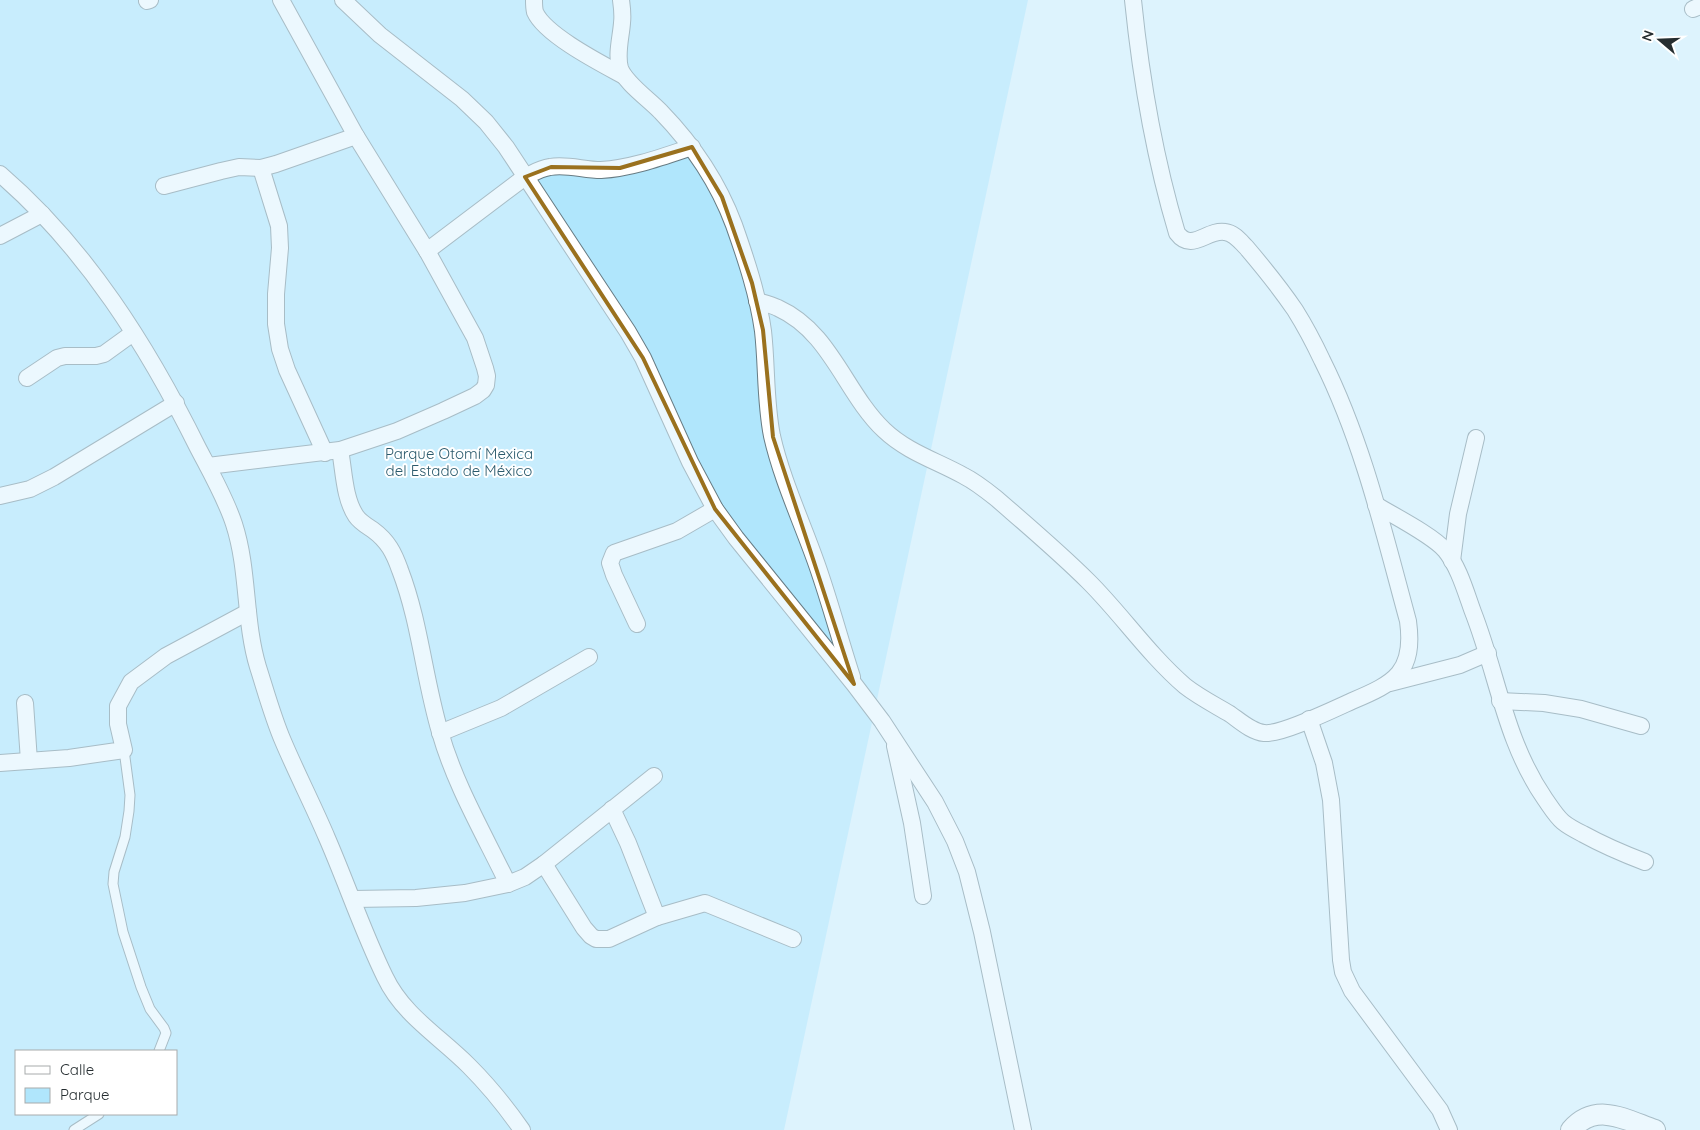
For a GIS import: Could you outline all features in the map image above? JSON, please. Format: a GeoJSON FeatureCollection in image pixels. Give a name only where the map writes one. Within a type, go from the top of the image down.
{"type":"FeatureCollection","features":[{"type":"Feature","properties":{"kind":"street"},"geometry":{"type":"LineString","coordinates":[[208,466],[333,452],[397,431],[443,411],[475,396],[486,385],[487,376],[476,338],[427,251],[356,136],[281,0]]}},
{"type":"Feature","properties":{"kind":"street"},"geometry":{"type":"LineString","coordinates":[[343,0],[380,35],[462,99],[486,122],[506,148],[628,332],[643,358],[690,462],[715,510],[854,684],[895,740],[935,802],[955,841],[967,872],[982,932],[1023,1130]]}},
{"type":"Feature","properties":{"kind":"street"},"geometry":{"type":"LineString","coordinates":[[534,0],[534,11],[541,21],[581,52],[624,76],[661,112],[692,147],[722,197],[743,252],[757,301],[763,330],[768,414],[783,474],[817,567],[854,684]]}},
{"type":"Feature","properties":{"kind":"street"},"geometry":{"type":"LineString","coordinates":[[621,0],[622,20],[618,58],[624,76]]}},
{"type":"Feature","properties":{"kind":"street"},"geometry":{"type":"LineString","coordinates":[[1133,0],[1144,96],[1154,145],[1177,233],[1182,238],[1194,241],[1219,232],[1226,232],[1232,235],[1242,243],[1278,286],[1309,333],[1336,388],[1360,452],[1406,614],[1410,635],[1407,662],[1399,673],[1385,685]]}},
{"type":"Feature","properties":{"kind":"street"},"geometry":{"type":"LineString","coordinates":[[1700,6],[1693,9],[1700,13]]}},
{"type":"Feature","properties":{"kind":"street"},"geometry":{"type":"LineString","coordinates":[[164,186],[221,170],[239,167],[261,168],[305,155],[356,136]]}},
{"type":"Feature","properties":{"kind":"street"},"geometry":{"type":"LineString","coordinates":[[427,251],[525,177],[538,170],[551,167],[600,170],[620,168],[648,162],[692,147]]}},
{"type":"Feature","properties":{"kind":"street"},"geometry":{"type":"LineString","coordinates":[[261,168],[279,226],[280,248],[276,294],[276,324],[280,349],[288,370],[333,452],[348,493],[352,511],[357,518],[383,538],[390,546],[402,575],[419,638],[440,733],[456,777],[508,884]]}},
{"type":"Feature","properties":{"kind":"street"},"geometry":{"type":"LineString","coordinates":[[0,174],[63,235],[93,272],[176,402],[208,466],[234,523],[241,552],[248,612],[257,662],[282,739],[353,899],[369,941],[395,996],[408,1012],[468,1065],[508,1110],[522,1130]]}},
{"type":"Feature","properties":{"kind":"street"},"geometry":{"type":"LineString","coordinates":[[0,236],[42,214]]}},
{"type":"Feature","properties":{"kind":"street"},"geometry":{"type":"LineString","coordinates":[[757,301],[778,307],[793,316],[811,331],[824,345],[867,410],[884,430],[902,445],[966,477],[988,492],[1088,581],[1114,608],[1142,642],[1185,686],[1250,728],[1264,733],[1288,728],[1385,685],[1460,665],[1488,653]]}},
{"type":"Feature","properties":{"kind":"street"},"geometry":{"type":"LineString","coordinates":[[27,378],[58,358],[104,354],[133,333]]}},
{"type":"Feature","properties":{"kind":"street"},"geometry":{"type":"LineString","coordinates":[[0,496],[30,489],[54,477],[176,402]]}},
{"type":"Feature","properties":{"kind":"street"},"geometry":{"type":"LineString","coordinates":[[1452,561],[1458,514],[1476,438]]}},
{"type":"Feature","properties":{"kind":"street"},"geometry":{"type":"LineString","coordinates":[[1376,505],[1435,541],[1452,561],[1488,653],[1500,701],[1524,764],[1540,791],[1564,822],[1605,846],[1645,862]]}},
{"type":"Feature","properties":{"kind":"street"},"geometry":{"type":"LineString","coordinates":[[637,624],[610,563],[614,553],[677,531],[715,510]]}},
{"type":"Feature","properties":{"kind":"street"},"geometry":{"type":"LineString","coordinates":[[0,763],[69,758],[124,750],[118,724],[118,706],[131,682],[166,656],[248,612]]}},
{"type":"Feature","properties":{"kind":"street"},"geometry":{"type":"LineString","coordinates":[[440,733],[501,708],[589,657]]}},
{"type":"Feature","properties":{"kind":"street"},"geometry":{"type":"LineString","coordinates":[[1500,701],[1544,703],[1581,709],[1641,726]]}},
{"type":"Feature","properties":{"kind":"street"},"geometry":{"type":"LineString","coordinates":[[24,703],[29,761]]}},
{"type":"Feature","properties":{"kind":"street"},"geometry":{"type":"LineString","coordinates":[[1309,719],[1324,763],[1331,800],[1343,972],[1352,991],[1440,1110],[1449,1130]]}},
{"type":"Feature","properties":{"kind":"street"},"geometry":{"type":"LineString","coordinates":[[895,740],[912,823],[923,896]]}},
{"type":"Feature","properties":{"kind":"street"},"geometry":{"type":"LineString","coordinates":[[353,899],[416,898],[465,893],[508,884],[524,877],[544,864],[654,776]]}},
{"type":"Feature","properties":{"kind":"street"},"geometry":{"type":"LineString","coordinates":[[612,809],[657,917]]}},
{"type":"Feature","properties":{"kind":"street"},"geometry":{"type":"LineString","coordinates":[[544,864],[584,928],[590,936],[596,939],[609,939],[657,917],[705,903],[793,939]]}},
{"type":"Feature","properties":{"kind":"street"},"geometry":{"type":"LineString","coordinates":[[507,1130],[508,1110]]}},
{"type":"Feature","properties":{"kind":"street"},"geometry":{"type":"LineString","coordinates":[[1571,1130],[1580,1121],[1600,1114],[1613,1115],[1655,1130]]}},
{"type":"Feature","properties":{"kind":"lane"},"geometry":{"type":"LineString","coordinates":[[124,750],[130,795],[129,811],[125,837],[114,872],[113,884],[123,932],[143,994],[150,1009],[164,1028],[165,1039],[160,1050]]}},
{"type":"Feature","properties":{"kind":"lane"},"geometry":{"type":"LineString","coordinates":[[74,1130],[97,1115]]}},
{"type":"Feature","properties":{"kind":"highlighted area"},"geometry":{"type":"Polygon","coordinates":[[[692,147],[722,197],[752,283],[763,330],[773,437],[854,684],[715,509],[643,358],[525,177],[551,167],[620,168],[692,147]]]}},
{"type":"Feature","properties":{"kind":"green space","name":"Parque Otomí Mexica del Estado de México"},"geometry":{"type":"Polygon","coordinates":[[[0,0],[1028,0],[784,1130],[0,1130],[0,0]]]}}]}
